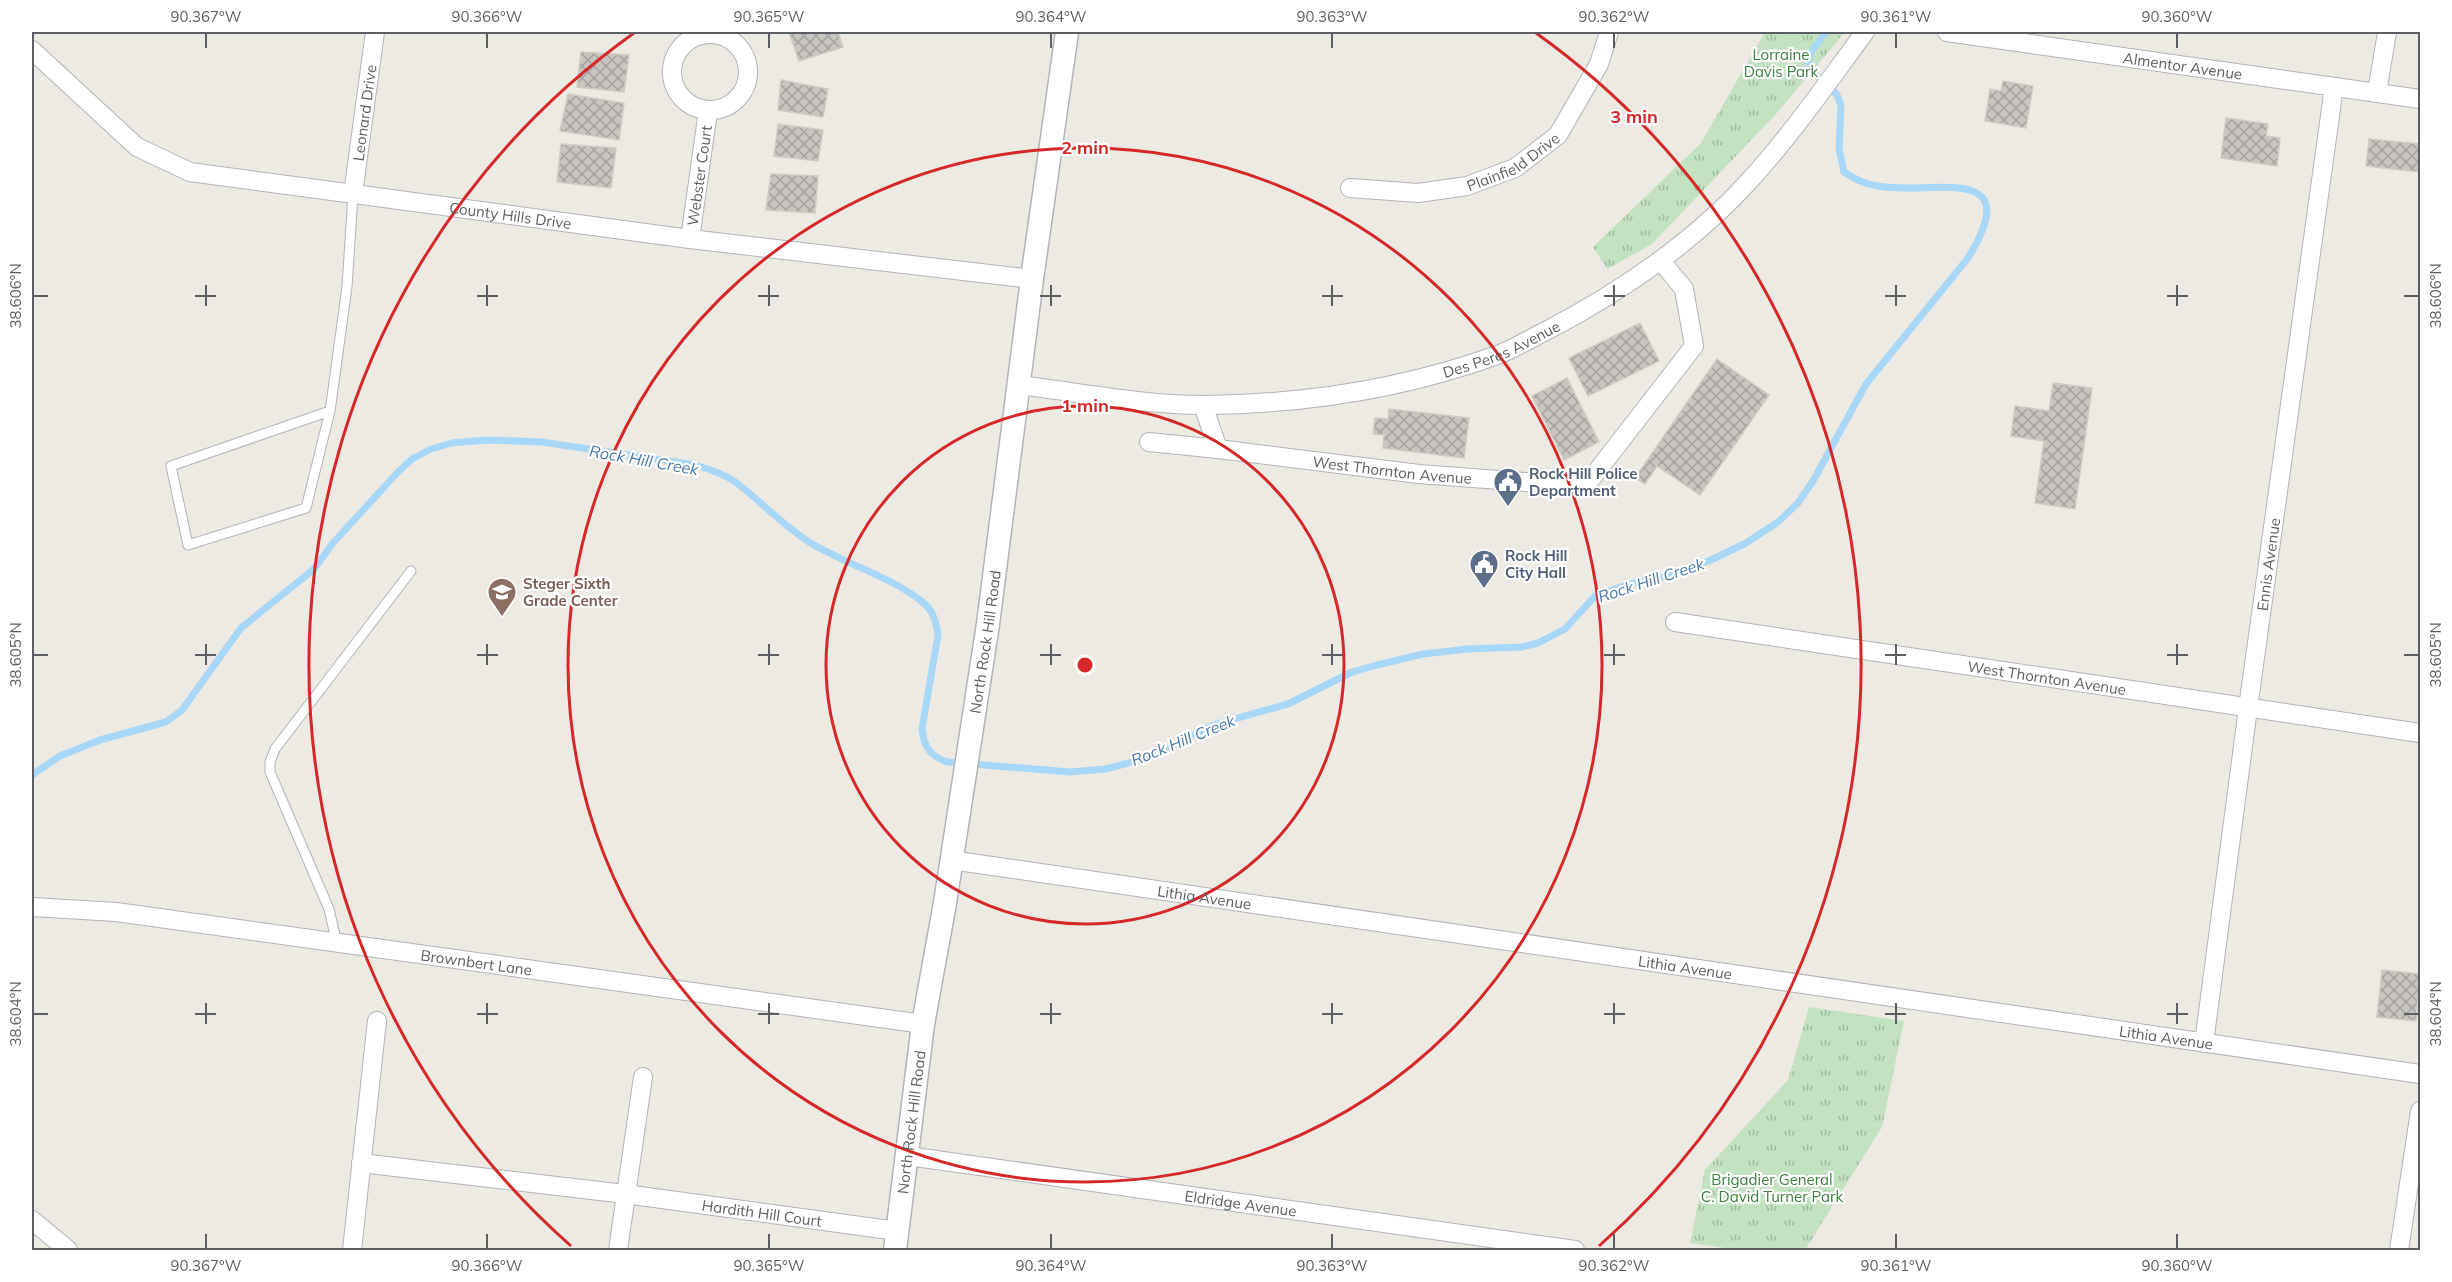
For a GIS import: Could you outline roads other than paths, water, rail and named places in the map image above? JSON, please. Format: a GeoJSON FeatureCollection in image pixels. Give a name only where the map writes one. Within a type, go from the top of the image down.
{"type":"FeatureCollection","features":[{"type":"Feature","properties":{"kind":"street","name":"Leonard Drive"},"geometry":{"type":"LineString","coordinates":[[353,194],[375,32]]}},
{"type":"Feature","properties":{"kind":"street","name":"North Rock Hill Road"},"geometry":{"type":"LineString","coordinates":[[896,1241],[923,1024],[962,793],[999,545],[1032,279],[1067,32]]}},
{"type":"Feature","properties":{"kind":"street","name":"Plainfield Drive"},"geometry":{"type":"LineString","coordinates":[[1350,188],[1418,193],[1467,186],[1515,168],[1558,135],[1599,64],[1609,32]]}},
{"type":"Feature","properties":{"kind":"street","name":"Des Peres Avenue"},"geometry":{"type":"LineString","coordinates":[[1018,385],[1203,405],[1323,397],[1417,379],[1502,353],[1577,315],[1660,261],[1750,181],[1865,32]]}},
{"type":"Feature","properties":{"kind":"street","name":"Almentor Avenue"},"geometry":{"type":"LineString","coordinates":[[1947,32],[2421,99]]}},
{"type":"Feature","properties":{"kind":"street"},"geometry":{"type":"LineString","coordinates":[[2377,93],[2387,32]]}},
{"type":"Feature","properties":{"kind":"street"},"geometry":{"type":"LineString","coordinates":[[711,34],[726,37],[738,46],[746,59],[748,74],[745,88],[736,101],[723,108],[708,111],[693,107],[681,98],[674,86],[671,71],[675,56],[683,44],[696,36],[711,34]]}},
{"type":"Feature","properties":{"kind":"street","name":"County Hills Drive"},"geometry":{"type":"LineString","coordinates":[[32,50],[137,147],[190,172],[690,239],[1032,279]]}},
{"type":"Feature","properties":{"kind":"street","name":"Ennis Avenue"},"geometry":{"type":"LineString","coordinates":[[2205,1043],[2248,708],[2334,87]]}},
{"type":"Feature","properties":{"kind":"street","name":"Webster Court"},"geometry":{"type":"LineString","coordinates":[[690,239],[708,111]]}},
{"type":"Feature","properties":{"kind":"street","name":"West Thornton Avenue"},"geometry":{"type":"LineString","coordinates":[[1149,442],[1419,474],[1566,485],[1591,479],[1694,346],[1684,289],[1660,261]]}},
{"type":"Feature","properties":{"kind":"street"},"geometry":{"type":"LineString","coordinates":[[1203,405],[1218,449]]}},
{"type":"Feature","properties":{"kind":"street","name":"West Thornton Avenue"},"geometry":{"type":"LineString","coordinates":[[1675,622],[2421,733]]}},
{"type":"Feature","properties":{"kind":"street","name":"Lithia Avenue"},"geometry":{"type":"LineString","coordinates":[[951,860],[2421,1074]]}},
{"type":"Feature","properties":{"kind":"street","name":"Brownbert Lane"},"geometry":{"type":"LineString","coordinates":[[32,907],[116,912],[923,1024]]}},
{"type":"Feature","properties":{"kind":"street"},"geometry":{"type":"LineString","coordinates":[[352,1251],[377,1021]]}},
{"type":"Feature","properties":{"kind":"street"},"geometry":{"type":"LineString","coordinates":[[618,1251],[643,1077]]}},
{"type":"Feature","properties":{"kind":"street"},"geometry":{"type":"LineString","coordinates":[[2399,1251],[2421,1111]]}},
{"type":"Feature","properties":{"kind":"street","name":"Eldridge Avenue"},"geometry":{"type":"LineString","coordinates":[[908,1156],[1575,1251]]}},
{"type":"Feature","properties":{"kind":"street","name":"Hardith Hill Court"},"geometry":{"type":"LineString","coordinates":[[361,1163],[625,1194],[896,1241]]}},
{"type":"Feature","properties":{"kind":"street"},"geometry":{"type":"LineString","coordinates":[[32,1220],[68,1251]]}},
{"type":"Feature","properties":{"kind":"lane"},"geometry":{"type":"LineString","coordinates":[[330,411],[171,466],[188,545],[306,508],[330,411],[347,286],[353,194]]}},
{"type":"Feature","properties":{"kind":"lane"},"geometry":{"type":"LineString","coordinates":[[337,944],[329,909],[270,772],[270,762],[274,749],[411,570]]}},
{"type":"Feature","properties":{"kind":"waterway","name":"Rock Hill Creek"},"geometry":{"type":"LineString","coordinates":[[32,775],[60,756],[100,740],[166,722],[182,710],[241,628],[314,569],[333,543],[412,459],[431,449],[452,443],[486,440],[542,442],[695,465],[715,472],[734,481],[809,542],[894,583],[920,600],[933,616],[938,635],[922,729],[926,746],[932,754],[947,762],[1070,772],[1105,769],[1148,758],[1213,725],[1288,704],[1352,672],[1423,654],[1468,649],[1522,647],[1538,643],[1565,629],[1595,596],[1626,585],[1663,577],[1711,560],[1746,543],[1778,522],[1798,503],[1813,481],[1866,384],[1968,258],[1983,227],[1987,207],[1980,195],[1965,189],[1877,186],[1860,181],[1844,172],[1839,149],[1841,105],[1837,95],[1815,74],[1808,60],[1811,52],[1826,32]]}},
{"type":"Feature","properties":{"kind":"place","name":"Rock Hill Police Department"},"geometry":{"type":"Point","coordinates":[1508,508]}},
{"type":"Feature","properties":{"kind":"place","name":"Rock Hill City Hall"},"geometry":{"type":"Point","coordinates":[1484,590]}},
{"type":"Feature","properties":{"kind":"place","name":"Steger Sixth Grade Center"},"geometry":{"type":"Point","coordinates":[502,618]}},
{"type":"Feature","properties":{"kind":"park label","name":"Lorraine Davis Park"},"geometry":{"type":"Point","coordinates":[1781,62]}},
{"type":"Feature","properties":{"kind":"park label","name":"Brigadier General C. David Turner Park"},"geometry":{"type":"Point","coordinates":[1772,1188]}}]}
